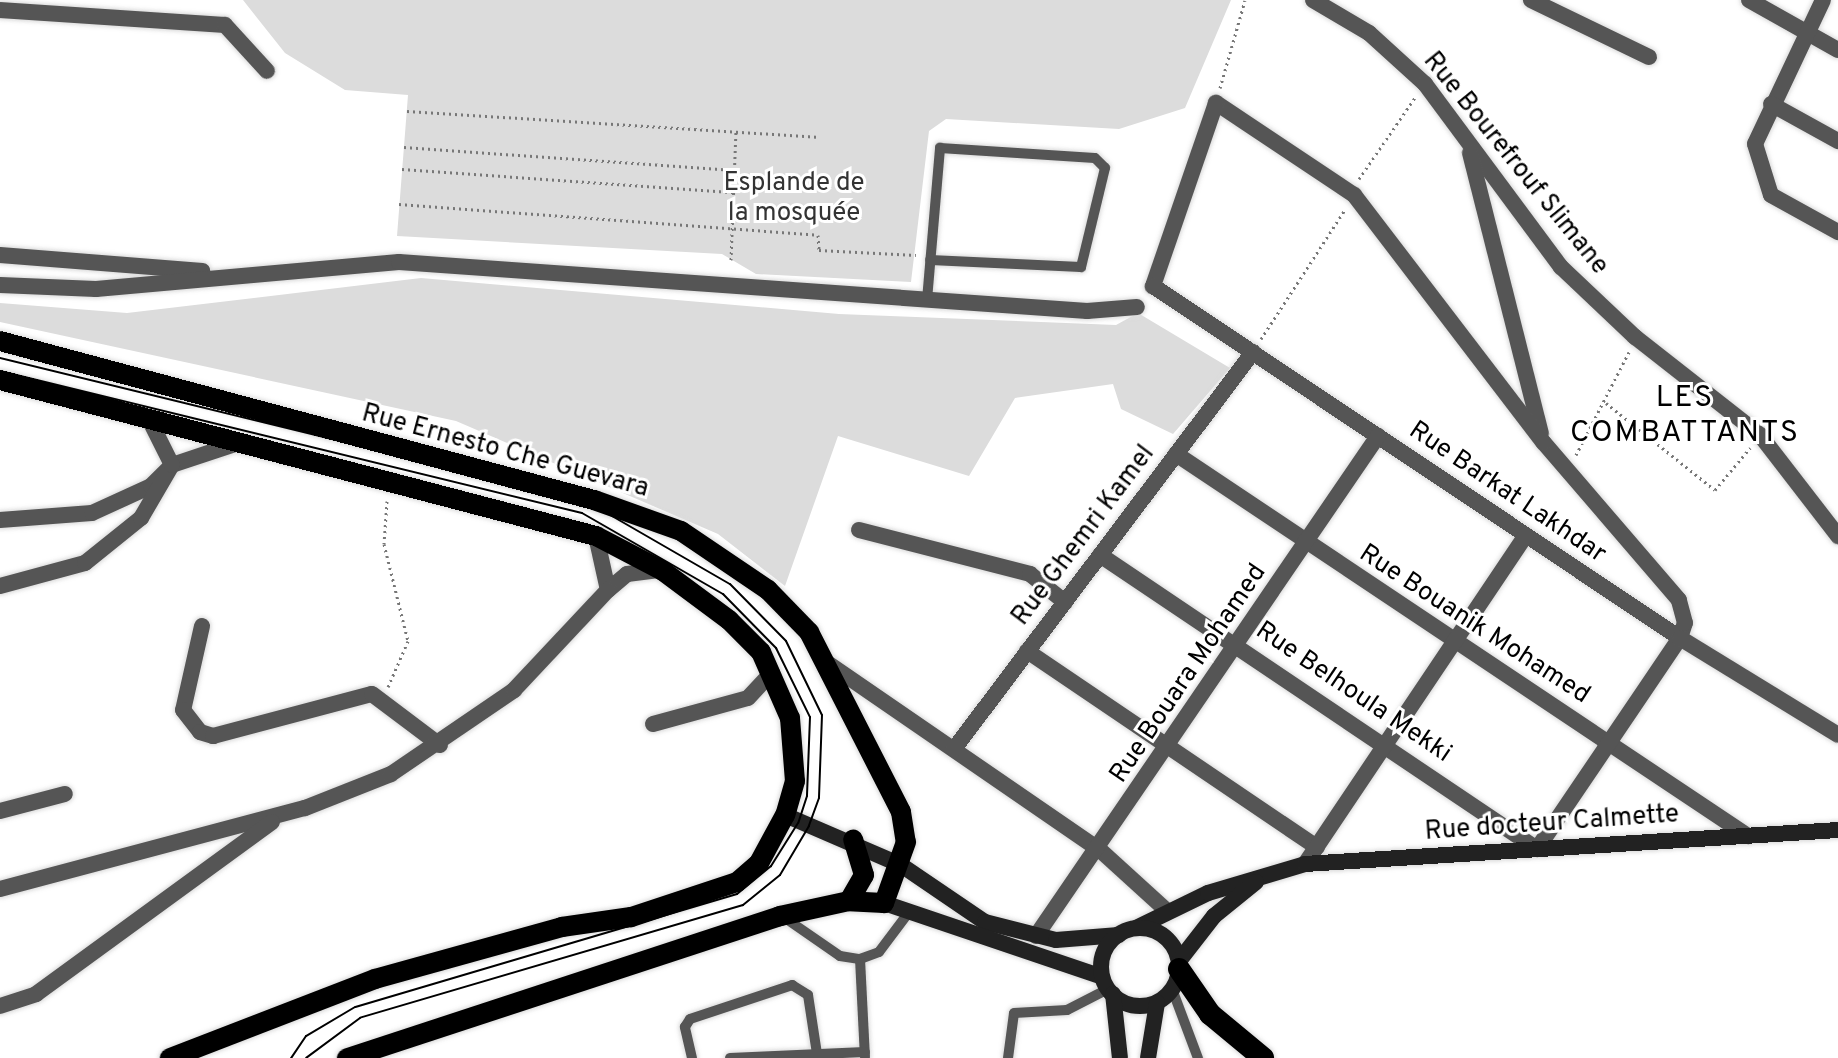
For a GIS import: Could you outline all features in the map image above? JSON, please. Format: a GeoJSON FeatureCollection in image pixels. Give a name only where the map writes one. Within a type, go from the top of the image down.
{"type":"FeatureCollection","features":[{"type":"Feature","properties":{"kind":"highway"},"geometry":{"type":"LineString","coordinates":[[1177,973],[1210,1014],[1263,1058]]}},
{"type":"Feature","properties":{"kind":"main road","name":"Rue Ernesto Che Guevara"},"geometry":{"type":"LineString","coordinates":[[0,341],[621,508],[681,531],[768,590],[829,664],[852,727],[901,812],[901,865],[884,903]]}},
{"type":"Feature","properties":{"kind":"main road"},"geometry":{"type":"LineString","coordinates":[[0,380],[596,536],[663,571],[729,620],[772,672],[795,755],[785,815],[771,846],[737,882],[711,894],[375,979],[170,1058]]}},
{"type":"Feature","properties":{"kind":"main road"},"geometry":{"type":"LineString","coordinates":[[785,815],[853,840],[901,865],[958,907],[1036,936],[1119,935],[1136,928],[1159,933],[1177,973],[1157,1003],[1148,1058]]}},
{"type":"Feature","properties":{"kind":"main road","name":"Rue docteur Calmette"},"geometry":{"type":"LineString","coordinates":[[1136,928],[1167,911],[1270,872],[1305,864],[1838,830]]}},
{"type":"Feature","properties":{"kind":"main road"},"geometry":{"type":"LineString","coordinates":[[849,901],[864,875],[853,840]]}},
{"type":"Feature","properties":{"kind":"main road","name":"Rue docteur Calmette"},"geometry":{"type":"LineString","coordinates":[[1177,973],[1214,916],[1270,872]]}},
{"type":"Feature","properties":{"kind":"main road"},"geometry":{"type":"LineString","coordinates":[[347,1058],[780,916],[849,901],[884,903],[909,912],[1107,987],[1128,1005],[1157,1003]]}},
{"type":"Feature","properties":{"kind":"main road"},"geometry":{"type":"LineString","coordinates":[[1119,935],[1105,950],[1107,987],[1120,1058]]}},
{"type":"Feature","properties":{"kind":"street","name":"Rue Bourefrouf Slimane"},"geometry":{"type":"LineString","coordinates":[[1313,0],[1369,33],[1425,84],[1539,241],[1635,337],[1760,435],[1838,536]]}},
{"type":"Feature","properties":{"kind":"street"},"geometry":{"type":"LineString","coordinates":[[1531,0],[1649,57]]}},
{"type":"Feature","properties":{"kind":"street"},"geometry":{"type":"LineString","coordinates":[[1749,0],[1838,50]]}},
{"type":"Feature","properties":{"kind":"street"},"geometry":{"type":"LineString","coordinates":[[1823,0],[1805,32],[1755,144],[1771,195],[1838,232]]}},
{"type":"Feature","properties":{"kind":"street"},"geometry":{"type":"LineString","coordinates":[[0,10],[225,25],[267,71]]}},
{"type":"Feature","properties":{"kind":"street"},"geometry":{"type":"LineString","coordinates":[[1216,103],[1352,193],[1543,442],[1569,465],[1679,600],[1680,638],[1537,849]]}},
{"type":"Feature","properties":{"kind":"street","name":"Rue Barkat Lakhdar"},"geometry":{"type":"LineString","coordinates":[[1216,103],[1153,286],[1680,638],[1838,735]]}},
{"type":"Feature","properties":{"kind":"street"},"geometry":{"type":"LineString","coordinates":[[1771,104],[1838,141]]}},
{"type":"Feature","properties":{"kind":"street"},"geometry":{"type":"LineString","coordinates":[[1467,140],[1543,442]]}},
{"type":"Feature","properties":{"kind":"street"},"geometry":{"type":"LineString","coordinates":[[0,255],[242,275]]}},
{"type":"Feature","properties":{"kind":"street"},"geometry":{"type":"LineString","coordinates":[[0,285],[96,289],[399,262],[1087,311],[1137,307]]}},
{"type":"Feature","properties":{"kind":"street","name":"Rue Ghemri Kamel"},"geometry":{"type":"LineString","coordinates":[[954,749],[1253,352]]}},
{"type":"Feature","properties":{"kind":"street"},"geometry":{"type":"LineString","coordinates":[[149,419],[172,465]]}},
{"type":"Feature","properties":{"kind":"street","name":"Rue Bouara Mohamed"},"geometry":{"type":"LineString","coordinates":[[1036,936],[1100,850],[1378,436]]}},
{"type":"Feature","properties":{"kind":"street"},"geometry":{"type":"LineString","coordinates":[[0,520],[92,513],[151,486],[172,465],[243,443]]}},
{"type":"Feature","properties":{"kind":"street","name":"Rue Bouanik Mohamed"},"geometry":{"type":"LineString","coordinates":[[1176,454],[1748,836]]}},
{"type":"Feature","properties":{"kind":"street"},"geometry":{"type":"LineString","coordinates":[[0,586],[85,563],[141,518],[172,465]]}},
{"type":"Feature","properties":{"kind":"street"},"geometry":{"type":"LineString","coordinates":[[859,530],[1030,574],[1065,602]]}},
{"type":"Feature","properties":{"kind":"street"},"geometry":{"type":"LineString","coordinates":[[1305,864],[1526,535]]}},
{"type":"Feature","properties":{"kind":"street"},"geometry":{"type":"LineString","coordinates":[[596,536],[608,590]]}},
{"type":"Feature","properties":{"kind":"street","name":"Rue Belhoula Mekki"},"geometry":{"type":"LineString","coordinates":[[1100,555],[1238,644],[1537,849]]}},
{"type":"Feature","properties":{"kind":"street"},"geometry":{"type":"LineString","coordinates":[[0,889],[281,815],[352,792],[440,745],[552,656],[608,590],[627,574],[663,571]]}},
{"type":"Feature","properties":{"kind":"street"},"geometry":{"type":"LineString","coordinates":[[202,626],[183,710],[200,732],[213,736],[357,693],[384,698],[440,745]]}},
{"type":"Feature","properties":{"kind":"street"},"geometry":{"type":"LineString","coordinates":[[1027,651],[1317,847]]}},
{"type":"Feature","properties":{"kind":"street"},"geometry":{"type":"LineString","coordinates":[[829,664],[1100,850],[1167,911]]}},
{"type":"Feature","properties":{"kind":"street"},"geometry":{"type":"LineString","coordinates":[[653,724],[748,698],[772,672]]}},
{"type":"Feature","properties":{"kind":"street"},"geometry":{"type":"LineString","coordinates":[[0,811],[65,794]]}},
{"type":"Feature","properties":{"kind":"street"},"geometry":{"type":"LineString","coordinates":[[0,1006],[36,994],[281,815]]}},
{"type":"Feature","properties":{"kind":"lane"},"geometry":{"type":"LineString","coordinates":[[927,300],[930,258],[940,148],[1095,158],[1105,168],[1081,267],[930,258]]}},
{"type":"Feature","properties":{"kind":"lane"},"geometry":{"type":"LineString","coordinates":[[780,916],[840,956],[860,959],[879,952],[909,912]]}},
{"type":"Feature","properties":{"kind":"lane"},"geometry":{"type":"LineString","coordinates":[[730,1058],[865,1055],[860,959]]}},
{"type":"Feature","properties":{"kind":"lane"},"geometry":{"type":"LineString","coordinates":[[1177,973],[1198,1058]]}},
{"type":"Feature","properties":{"kind":"lane"},"geometry":{"type":"LineString","coordinates":[[692,1058],[685,1027],[690,1019],[792,985],[808,995],[817,1054]]}},
{"type":"Feature","properties":{"kind":"lane"},"geometry":{"type":"LineString","coordinates":[[1008,1058],[1014,1013],[1067,1010],[1107,987]]}},
{"type":"Feature","properties":{"kind":"path"},"geometry":{"type":"LineString","coordinates":[[1216,103],[1245,0]]}},
{"type":"Feature","properties":{"kind":"path"},"geometry":{"type":"LineString","coordinates":[[1253,352],[1352,193],[1425,84]]}},
{"type":"Feature","properties":{"kind":"path"},"geometry":{"type":"LineString","coordinates":[[407,111],[816,137]]}},
{"type":"Feature","properties":{"kind":"path"},"geometry":{"type":"LineString","coordinates":[[731,260],[736,130]]}},
{"type":"Feature","properties":{"kind":"path"},"geometry":{"type":"LineString","coordinates":[[404,147],[734,170]]}},
{"type":"Feature","properties":{"kind":"path"},"geometry":{"type":"LineString","coordinates":[[402,169],[734,192]]}},
{"type":"Feature","properties":{"kind":"path"},"geometry":{"type":"LineString","coordinates":[[399,204],[818,235],[819,250],[930,258]]}},
{"type":"Feature","properties":{"kind":"path"},"geometry":{"type":"LineString","coordinates":[[1569,465],[1606,403],[1635,337]]}},
{"type":"Feature","properties":{"kind":"path"},"geometry":{"type":"LineString","coordinates":[[1606,403],[1715,490],[1760,435]]}},
{"type":"Feature","properties":{"kind":"path"},"geometry":{"type":"LineString","coordinates":[[384,698],[408,654],[384,544],[391,481]]}},
{"type":"Feature","properties":{"kind":"green space","name":"Esplande de la mosquée"},"geometry":{"type":"Polygon","coordinates":[[[243,0],[1231,0],[1185,108],[1119,129],[946,119],[929,131],[911,282],[756,274],[722,254],[397,236],[408,95],[345,90],[285,53],[243,0]]]}},
{"type":"Feature","properties":{"kind":"green space"},"geometry":{"type":"Polygon","coordinates":[[[421,278],[839,314],[1116,325],[1138,313],[1230,368],[1173,434],[1121,409],[1113,384],[1015,398],[969,476],[838,436],[785,586],[718,534],[456,421],[0,322],[0,303],[127,313],[421,278]]]}},
{"type":"Feature","properties":{"kind":"tram line"},"geometry":{"type":"LineString","coordinates":[[0,358],[586,501],[730,584],[786,641],[822,715],[819,798],[809,826],[780,875],[743,905],[360,1018],[306,1058]]}},
{"type":"Feature","properties":{"kind":"tram line"},"geometry":{"type":"LineString","coordinates":[[0,371],[582,513],[723,594],[776,648],[810,717],[807,796],[798,823],[771,866],[737,894],[355,1007],[306,1036],[291,1058]]}},
{"type":"Feature","properties":{"kind":"district","name":"LES COMBATTANTS"},"geometry":{"type":"Point","coordinates":[1685,416]}}]}
